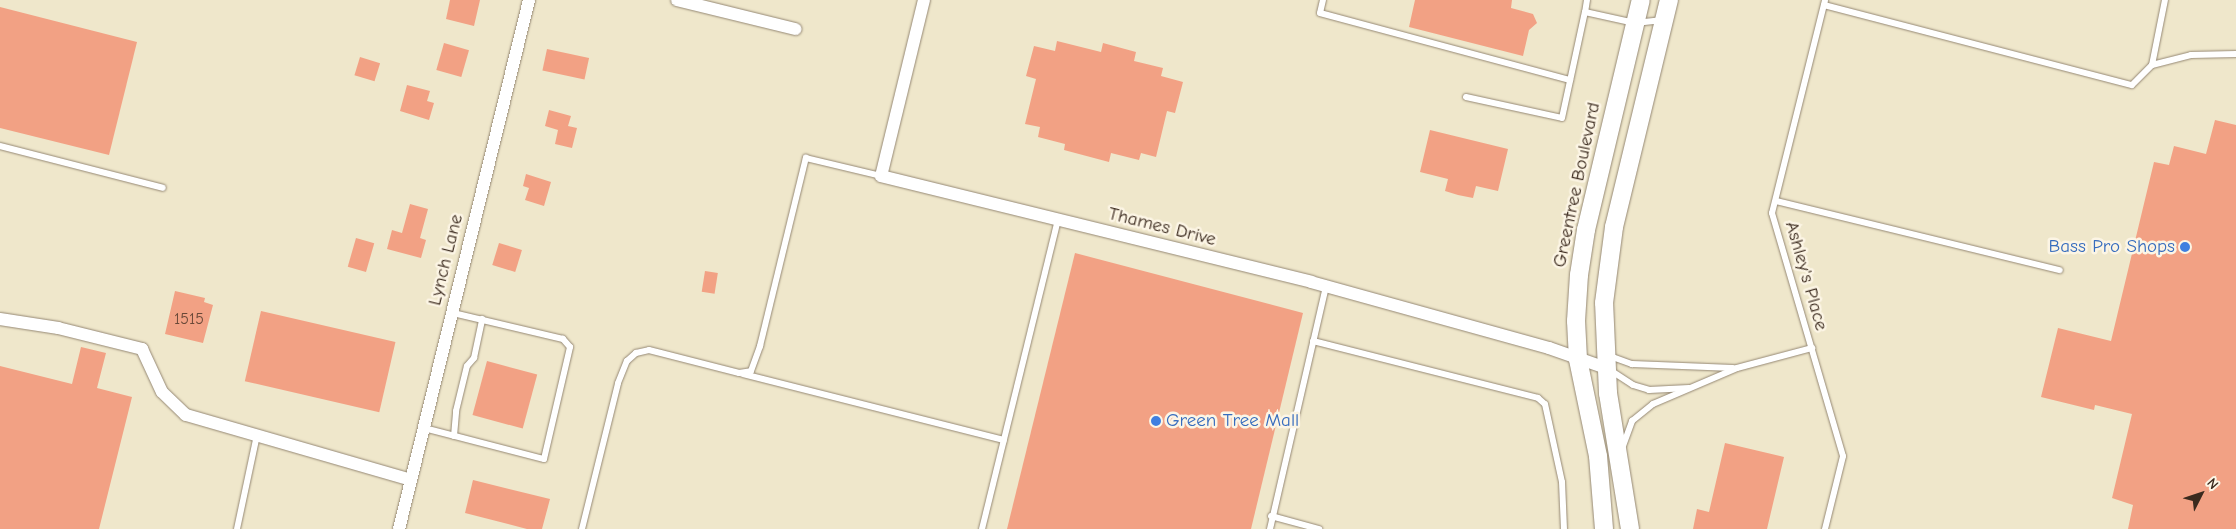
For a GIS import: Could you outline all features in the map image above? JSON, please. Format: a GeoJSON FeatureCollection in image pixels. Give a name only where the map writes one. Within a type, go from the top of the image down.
{"type":"FeatureCollection","features":[{"type":"Feature","properties":{"kind":"main road","name":"Greentree Boulevard"},"geometry":{"type":"LineString","coordinates":[[1604,529],[1598,456],[1578,359],[1576,321],[1586,230],[1641,0]]}},
{"type":"Feature","properties":{"kind":"main road"},"geometry":{"type":"LineString","coordinates":[[1630,529],[1606,361],[1604,303],[1614,227],[1669,0]]}},
{"type":"Feature","properties":{"kind":"street","name":"Lynch Lane"},"geometry":{"type":"LineString","coordinates":[[400,529],[529,0]]}},
{"type":"Feature","properties":{"kind":"street"},"geometry":{"type":"LineString","coordinates":[[677,0],[795,30]]}},
{"type":"Feature","properties":{"kind":"street"},"geometry":{"type":"LineString","coordinates":[[881,176],[924,0]]}},
{"type":"Feature","properties":{"kind":"street","name":"Thames Drive"},"geometry":{"type":"LineString","coordinates":[[881,176],[1326,286],[1578,359],[1606,361]]}},
{"type":"Feature","properties":{"kind":"street"},"geometry":{"type":"LineString","coordinates":[[0,318],[58,328],[142,349],[162,392],[186,414],[411,480]]}},
{"type":"Feature","properties":{"kind":"lane"},"geometry":{"type":"LineString","coordinates":[[1323,0],[1320,14],[1570,80]]}},
{"type":"Feature","properties":{"kind":"lane"},"geometry":{"type":"LineString","coordinates":[[1466,96],[1562,118],[1587,0]]}},
{"type":"Feature","properties":{"kind":"lane"},"geometry":{"type":"LineString","coordinates":[[2152,65],[2165,0]]}},
{"type":"Feature","properties":{"kind":"lane"},"geometry":{"type":"LineString","coordinates":[[1824,2],[2132,85],[2152,65],[2191,55],[2236,54]]}},
{"type":"Feature","properties":{"kind":"lane","name":"Ashley's Place"},"geometry":{"type":"LineString","coordinates":[[1824,2],[1772,213],[1843,456],[1824,529]]}},
{"type":"Feature","properties":{"kind":"lane"},"geometry":{"type":"LineString","coordinates":[[1585,12],[1635,23],[1664,20]]}},
{"type":"Feature","properties":{"kind":"lane"},"geometry":{"type":"LineString","coordinates":[[0,146],[163,188]]}},
{"type":"Feature","properties":{"kind":"lane"},"geometry":{"type":"LineString","coordinates":[[739,373],[751,371],[755,366],[806,158],[881,176]]}},
{"type":"Feature","properties":{"kind":"lane"},"geometry":{"type":"LineString","coordinates":[[1776,201],[2060,270]]}},
{"type":"Feature","properties":{"kind":"lane"},"geometry":{"type":"LineString","coordinates":[[982,529],[1058,220]]}},
{"type":"Feature","properties":{"kind":"lane"},"geometry":{"type":"LineString","coordinates":[[1270,529],[1271,516],[1326,286]]}},
{"type":"Feature","properties":{"kind":"lane"},"geometry":{"type":"LineString","coordinates":[[424,428],[544,459],[570,347],[563,339],[453,313]]}},
{"type":"Feature","properties":{"kind":"lane"},"geometry":{"type":"LineString","coordinates":[[454,436],[456,412],[468,366],[474,358],[482,319]]}},
{"type":"Feature","properties":{"kind":"lane"},"geometry":{"type":"LineString","coordinates":[[1313,340],[1538,398],[1545,404],[1560,475],[1564,529]]}},
{"type":"Feature","properties":{"kind":"lane"},"geometry":{"type":"LineString","coordinates":[[1620,458],[1626,433],[1639,412],[1737,368],[1812,348]]}},
{"type":"Feature","properties":{"kind":"lane"},"geometry":{"type":"LineString","coordinates":[[582,529],[618,383],[627,361],[636,353],[649,350],[1004,440]]}},
{"type":"Feature","properties":{"kind":"lane"},"geometry":{"type":"LineString","coordinates":[[1606,361],[1632,364],[1737,368]]}},
{"type":"Feature","properties":{"kind":"lane"},"geometry":{"type":"LineString","coordinates":[[1606,361],[1633,385],[1649,390],[1693,388]]}},
{"type":"Feature","properties":{"kind":"lane"},"geometry":{"type":"LineString","coordinates":[[237,529],[257,435]]}},
{"type":"Feature","properties":{"kind":"lane"},"geometry":{"type":"LineString","coordinates":[[1271,516],[1319,529]]}},
{"type":"Feature","properties":{"kind":"building"},"geometry":{"type":"Polygon","coordinates":[[[450,0],[480,0],[474,26],[446,19],[450,0]]]}},
{"type":"Feature","properties":{"kind":"building"},"geometry":{"type":"Polygon","coordinates":[[[1415,0],[1512,0],[1511,8],[1533,14],[1537,23],[1529,30],[1523,56],[1409,27],[1415,0]]]}},
{"type":"Feature","properties":{"kind":"building"},"geometry":{"type":"Polygon","coordinates":[[[0,7],[137,42],[109,155],[0,128],[0,7]]]}},
{"type":"Feature","properties":{"kind":"building"},"geometry":{"type":"Polygon","coordinates":[[[1057,41],[1101,52],[1103,43],[1136,52],[1134,61],[1163,68],[1161,76],[1183,82],[1175,113],[1167,111],[1156,157],[1141,153],[1139,160],[1111,153],[1109,162],[1064,150],[1065,144],[1038,137],[1040,127],[1025,124],[1036,79],[1026,76],[1034,46],[1055,51],[1057,41]]]}},
{"type":"Feature","properties":{"kind":"building"},"geometry":{"type":"Polygon","coordinates":[[[444,43],[469,50],[461,77],[436,70],[444,43]]]}},
{"type":"Feature","properties":{"kind":"building"},"geometry":{"type":"Polygon","coordinates":[[[547,49],[589,58],[584,79],[542,71],[547,49]]]}},
{"type":"Feature","properties":{"kind":"building"},"geometry":{"type":"Polygon","coordinates":[[[360,57],[380,63],[375,81],[354,75],[360,57]]]}},
{"type":"Feature","properties":{"kind":"building"},"geometry":{"type":"Polygon","coordinates":[[[407,85],[430,91],[427,101],[434,103],[429,120],[400,111],[407,85]]]}},
{"type":"Feature","properties":{"kind":"building"},"geometry":{"type":"Polygon","coordinates":[[[549,110],[571,116],[568,126],[577,128],[572,148],[555,144],[558,130],[545,126],[549,110]]]}},
{"type":"Feature","properties":{"kind":"building","name":"Bass Pro Shops"},"geometry":{"type":"Polygon","coordinates":[[[2215,120],[2236,125],[2236,529],[2128,529],[2133,505],[2112,498],[2132,414],[2095,405],[2094,410],[2041,397],[2058,328],[2111,341],[2154,162],[2169,165],[2174,146],[2206,154],[2215,120]]]}},
{"type":"Feature","properties":{"kind":"building"},"geometry":{"type":"Polygon","coordinates":[[[1430,130],[1508,149],[1498,191],[1476,186],[1473,198],[1458,195],[1445,191],[1448,179],[1420,172],[1430,130]]]}},
{"type":"Feature","properties":{"kind":"building"},"geometry":{"type":"Polygon","coordinates":[[[526,174],[551,182],[544,206],[525,200],[529,188],[523,186],[526,174]]]}},
{"type":"Feature","properties":{"kind":"building"},"geometry":{"type":"Polygon","coordinates":[[[410,204],[428,209],[420,238],[426,240],[421,258],[387,249],[392,230],[402,233],[410,204]]]}},
{"type":"Feature","properties":{"kind":"building"},"geometry":{"type":"Polygon","coordinates":[[[356,238],[374,243],[366,272],[348,267],[356,238]]]}},
{"type":"Feature","properties":{"kind":"building"},"geometry":{"type":"Polygon","coordinates":[[[499,243],[522,250],[515,272],[492,265],[499,243]]]}},
{"type":"Feature","properties":{"kind":"building","name":"Green Tree Mall"},"geometry":{"type":"Polygon","coordinates":[[[1075,253],[1303,313],[1251,529],[1007,529],[1075,253]]]}},
{"type":"Feature","properties":{"kind":"building"},"geometry":{"type":"Polygon","coordinates":[[[705,271],[718,273],[715,294],[702,292],[705,271]]]}},
{"type":"Feature","properties":{"kind":"building"},"geometry":{"type":"Polygon","coordinates":[[[175,291],[205,298],[204,302],[213,305],[203,343],[165,334],[175,291]]]}},
{"type":"Feature","properties":{"kind":"building"},"geometry":{"type":"Polygon","coordinates":[[[261,311],[395,342],[379,412],[245,381],[261,311]]]}},
{"type":"Feature","properties":{"kind":"building"},"geometry":{"type":"Polygon","coordinates":[[[81,347],[106,353],[97,388],[132,397],[99,529],[0,529],[0,366],[72,384],[81,347]]]}},
{"type":"Feature","properties":{"kind":"building"},"geometry":{"type":"Polygon","coordinates":[[[487,361],[537,374],[523,429],[473,415],[487,361]]]}},
{"type":"Feature","properties":{"kind":"building"},"geometry":{"type":"Polygon","coordinates":[[[1725,443],[1784,457],[1767,529],[1693,529],[1697,509],[1709,512],[1725,443]]]}},
{"type":"Feature","properties":{"kind":"building"},"geometry":{"type":"Polygon","coordinates":[[[473,480],[550,499],[542,529],[527,529],[465,513],[473,480]]]}},
{"type":"Feature","properties":{"kind":"place","name":"Bass Pro Shops"},"geometry":{"type":"Point","coordinates":[2185,247]}},
{"type":"Feature","properties":{"kind":"place","name":"Green Tree Mall"},"geometry":{"type":"Point","coordinates":[1156,421]}}]}
